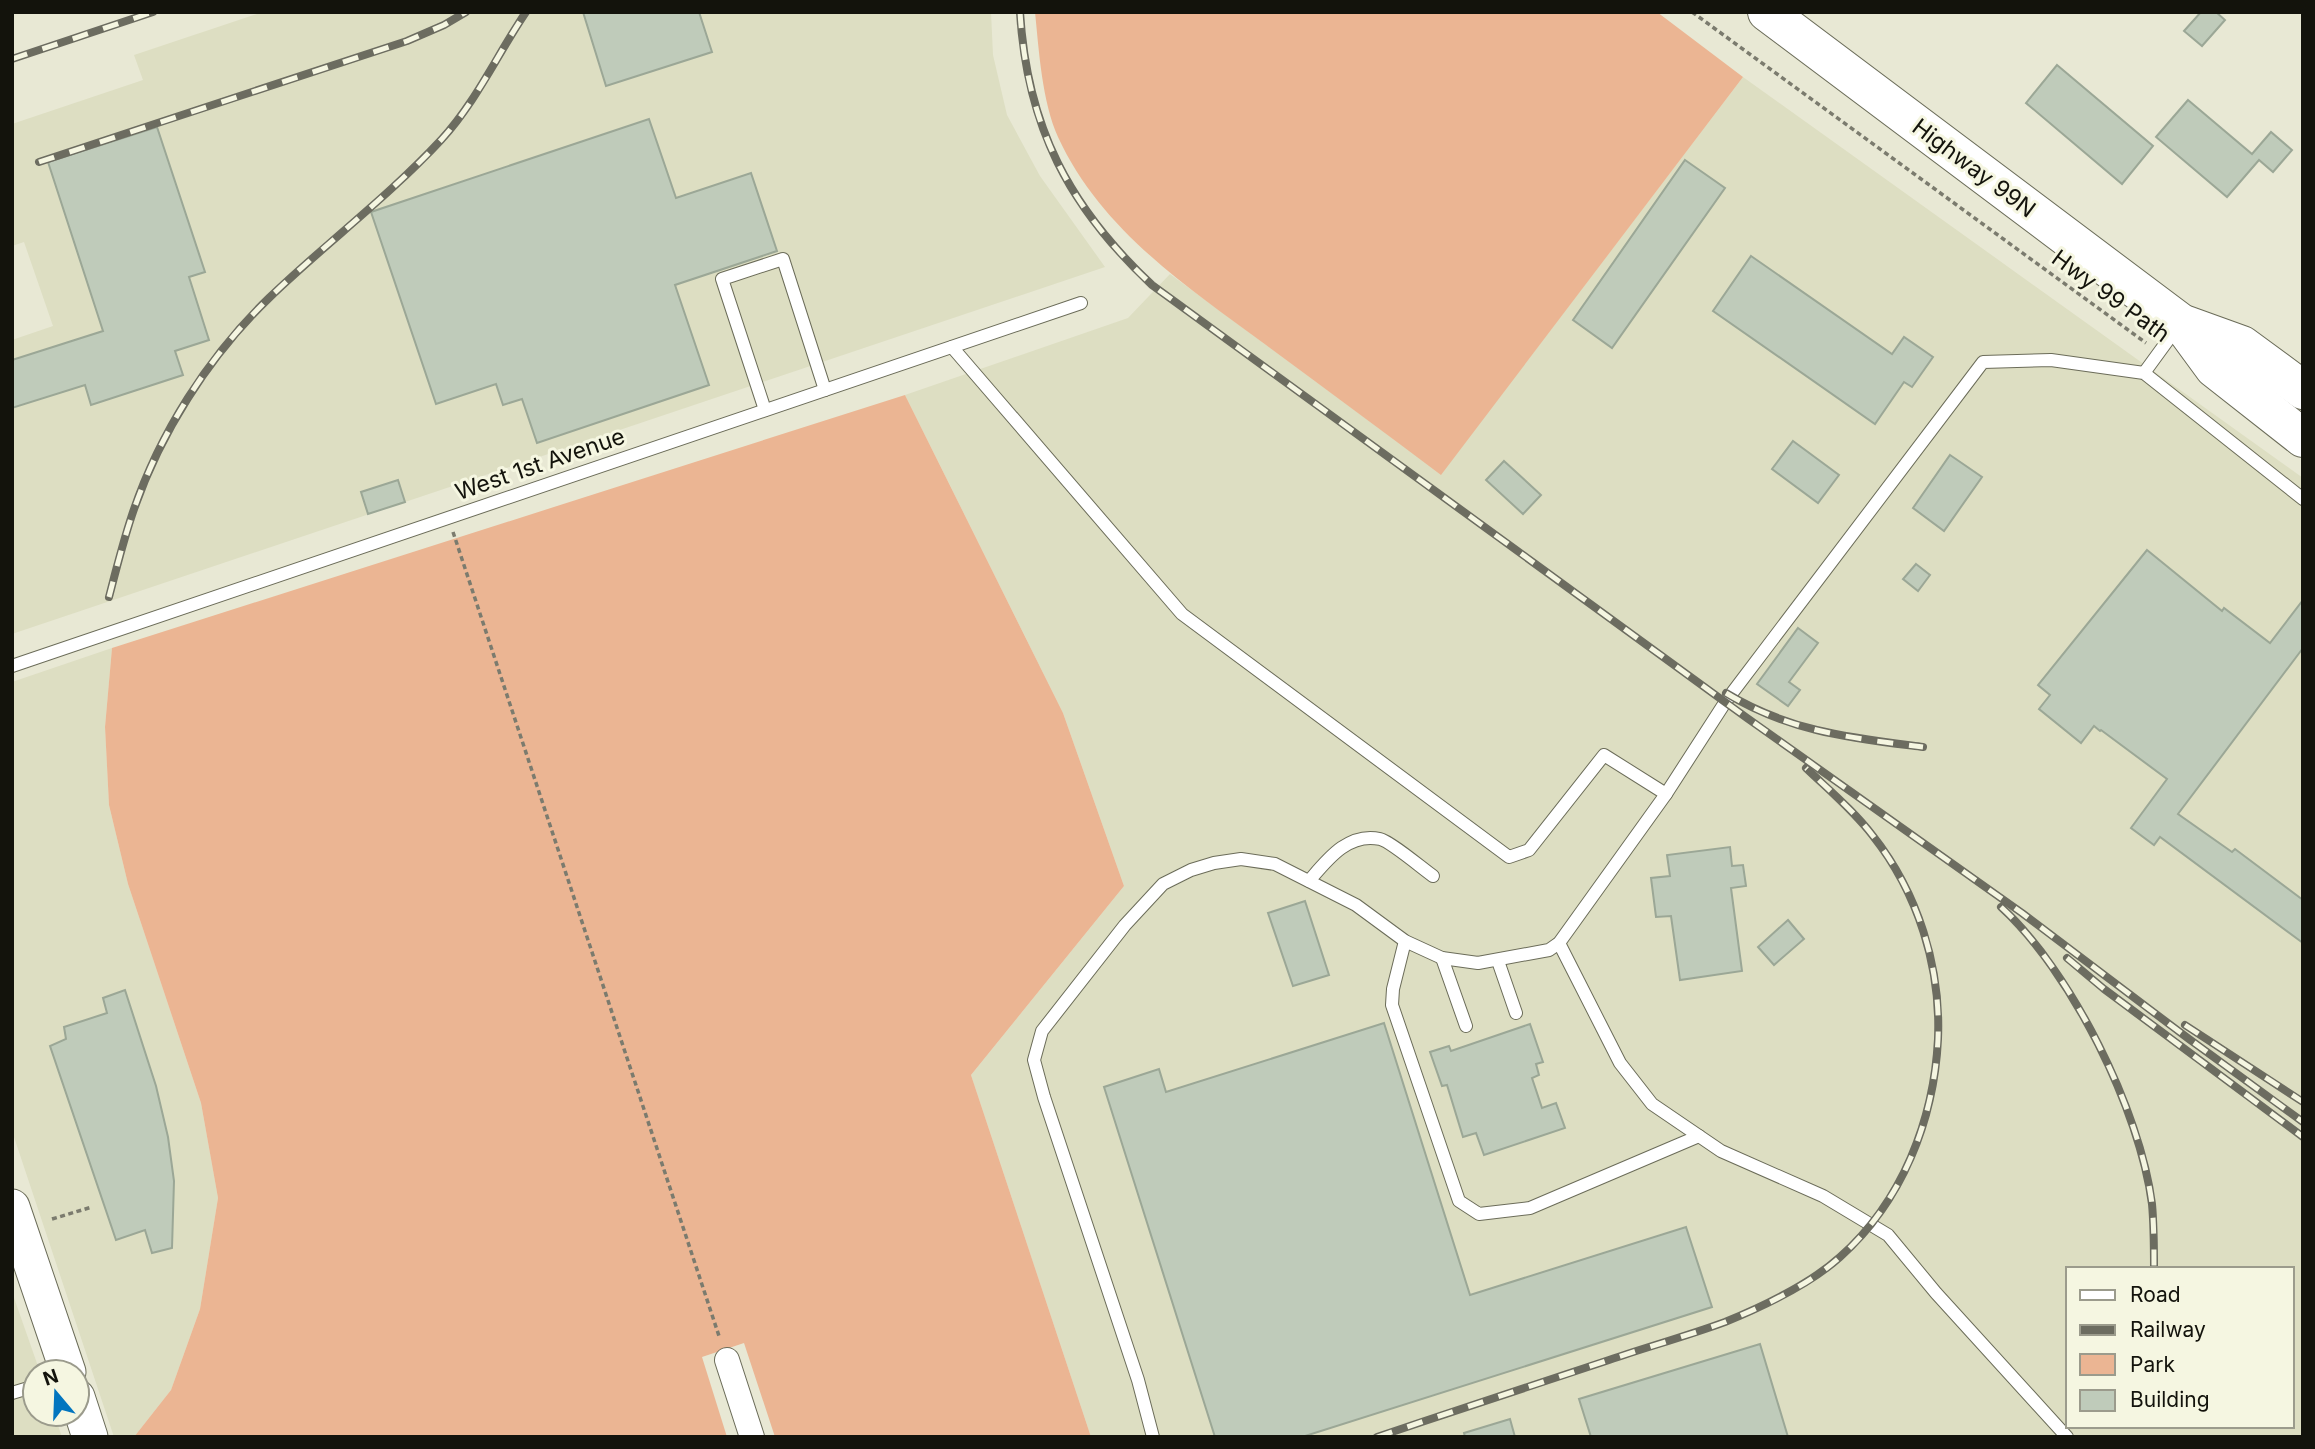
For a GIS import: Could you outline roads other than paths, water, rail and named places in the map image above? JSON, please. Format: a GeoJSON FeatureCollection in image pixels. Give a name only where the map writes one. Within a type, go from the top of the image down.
{"type":"FeatureCollection","features":[{"type":"Feature","properties":{"kind":"main road","name":"Highway 99N"},"geometry":{"type":"LineString","coordinates":[[1768,12],[2169,337]]}},
{"type":"Feature","properties":{"kind":"main road"},"geometry":{"type":"LineString","coordinates":[[2169,337],[2242,345],[2303,390]]}},
{"type":"Feature","properties":{"kind":"main road"},"geometry":{"type":"LineString","coordinates":[[2169,337],[2214,368],[2303,438]]}},
{"type":"Feature","properties":{"kind":"main road"},"geometry":{"type":"LineString","coordinates":[[12,1207],[63,1358]]}},
{"type":"Feature","properties":{"kind":"street"},"geometry":{"type":"LineString","coordinates":[[727,1360],[752,1437]]}},
{"type":"Feature","properties":{"kind":"lane"},"geometry":{"type":"LineString","coordinates":[[765,410],[722,279],[783,259],[825,390]]}},
{"type":"Feature","properties":{"kind":"lane","name":"West 1st Avenue"},"geometry":{"type":"LineString","coordinates":[[12,666],[1081,303]]}},
{"type":"Feature","properties":{"kind":"lane"},"geometry":{"type":"LineString","coordinates":[[2144,373],[2169,337]]}},
{"type":"Feature","properties":{"kind":"lane"},"geometry":{"type":"LineString","coordinates":[[952,347],[1182,614],[1508,857],[1529,850],[1604,755],[1666,794]]}},
{"type":"Feature","properties":{"kind":"lane"},"geometry":{"type":"LineString","coordinates":[[1153,1437],[1138,1380],[1034,1060],[1042,1031],[1125,925],[1163,884],[1191,870],[1214,863],[1241,859],[1275,863],[1356,905],[1405,941],[1442,958],[1478,963],[1549,950],[1559,943],[1666,794],[1726,701],[1983,362],[2051,360],[2144,373],[2303,499]]}},
{"type":"Feature","properties":{"kind":"lane"},"geometry":{"type":"LineString","coordinates":[[1309,881],[1330,856],[1354,840],[1381,839],[1433,876]]}},
{"type":"Feature","properties":{"kind":"lane"},"geometry":{"type":"LineString","coordinates":[[1405,941],[1393,989],[1392,1005],[1459,1201],[1479,1214],[1530,1208],[1699,1136]]}},
{"type":"Feature","properties":{"kind":"lane"},"geometry":{"type":"LineString","coordinates":[[1559,943],[1620,1063],[1652,1104],[1721,1151],[1823,1196],[1888,1235],[1936,1293],[2067,1437]]}},
{"type":"Feature","properties":{"kind":"lane"},"geometry":{"type":"LineString","coordinates":[[1442,958],[1466,1027]]}},
{"type":"Feature","properties":{"kind":"lane"},"geometry":{"type":"LineString","coordinates":[[1498,961],[1517,1013]]}},
{"type":"Feature","properties":{"kind":"railway"},"geometry":{"type":"LineString","coordinates":[[12,59],[153,12]]}},
{"type":"Feature","properties":{"kind":"railway"},"geometry":{"type":"LineString","coordinates":[[39,162],[407,41],[466,12]]}},
{"type":"Feature","properties":{"kind":"railway"},"geometry":{"type":"LineString","coordinates":[[109,597],[143,485],[171,426],[206,371],[269,298],[400,181],[441,140],[476,94],[526,12]]}},
{"type":"Feature","properties":{"kind":"railway"},"geometry":{"type":"LineString","coordinates":[[1020,12],[1024,54],[1032,92],[1043,128],[1058,162],[1097,226],[1152,285],[1747,718],[2022,913],[2303,1122]]}},
{"type":"Feature","properties":{"kind":"railway"},"geometry":{"type":"LineString","coordinates":[[1726,693],[1774,717],[1798,725],[1846,736],[1923,747]]}},
{"type":"Feature","properties":{"kind":"railway"},"geometry":{"type":"LineString","coordinates":[[1377,1437],[1711,1327],[1755,1309],[1800,1286],[1828,1267],[1862,1235],[1881,1211],[1911,1158],[1930,1100],[1938,1039],[1938,1012],[1931,958],[1914,906],[1889,858],[1858,818],[1806,768]]}},
{"type":"Feature","properties":{"kind":"railway"},"geometry":{"type":"LineString","coordinates":[[2001,907],[2027,934],[2076,1004],[2117,1086],[2145,1167],[2152,1204],[2154,1267]]}},
{"type":"Feature","properties":{"kind":"railway"},"geometry":{"type":"LineString","coordinates":[[2067,958],[2104,989],[2303,1137]]}},
{"type":"Feature","properties":{"kind":"railway"},"geometry":{"type":"LineString","coordinates":[[2185,1025],[2303,1102]]}}]}
